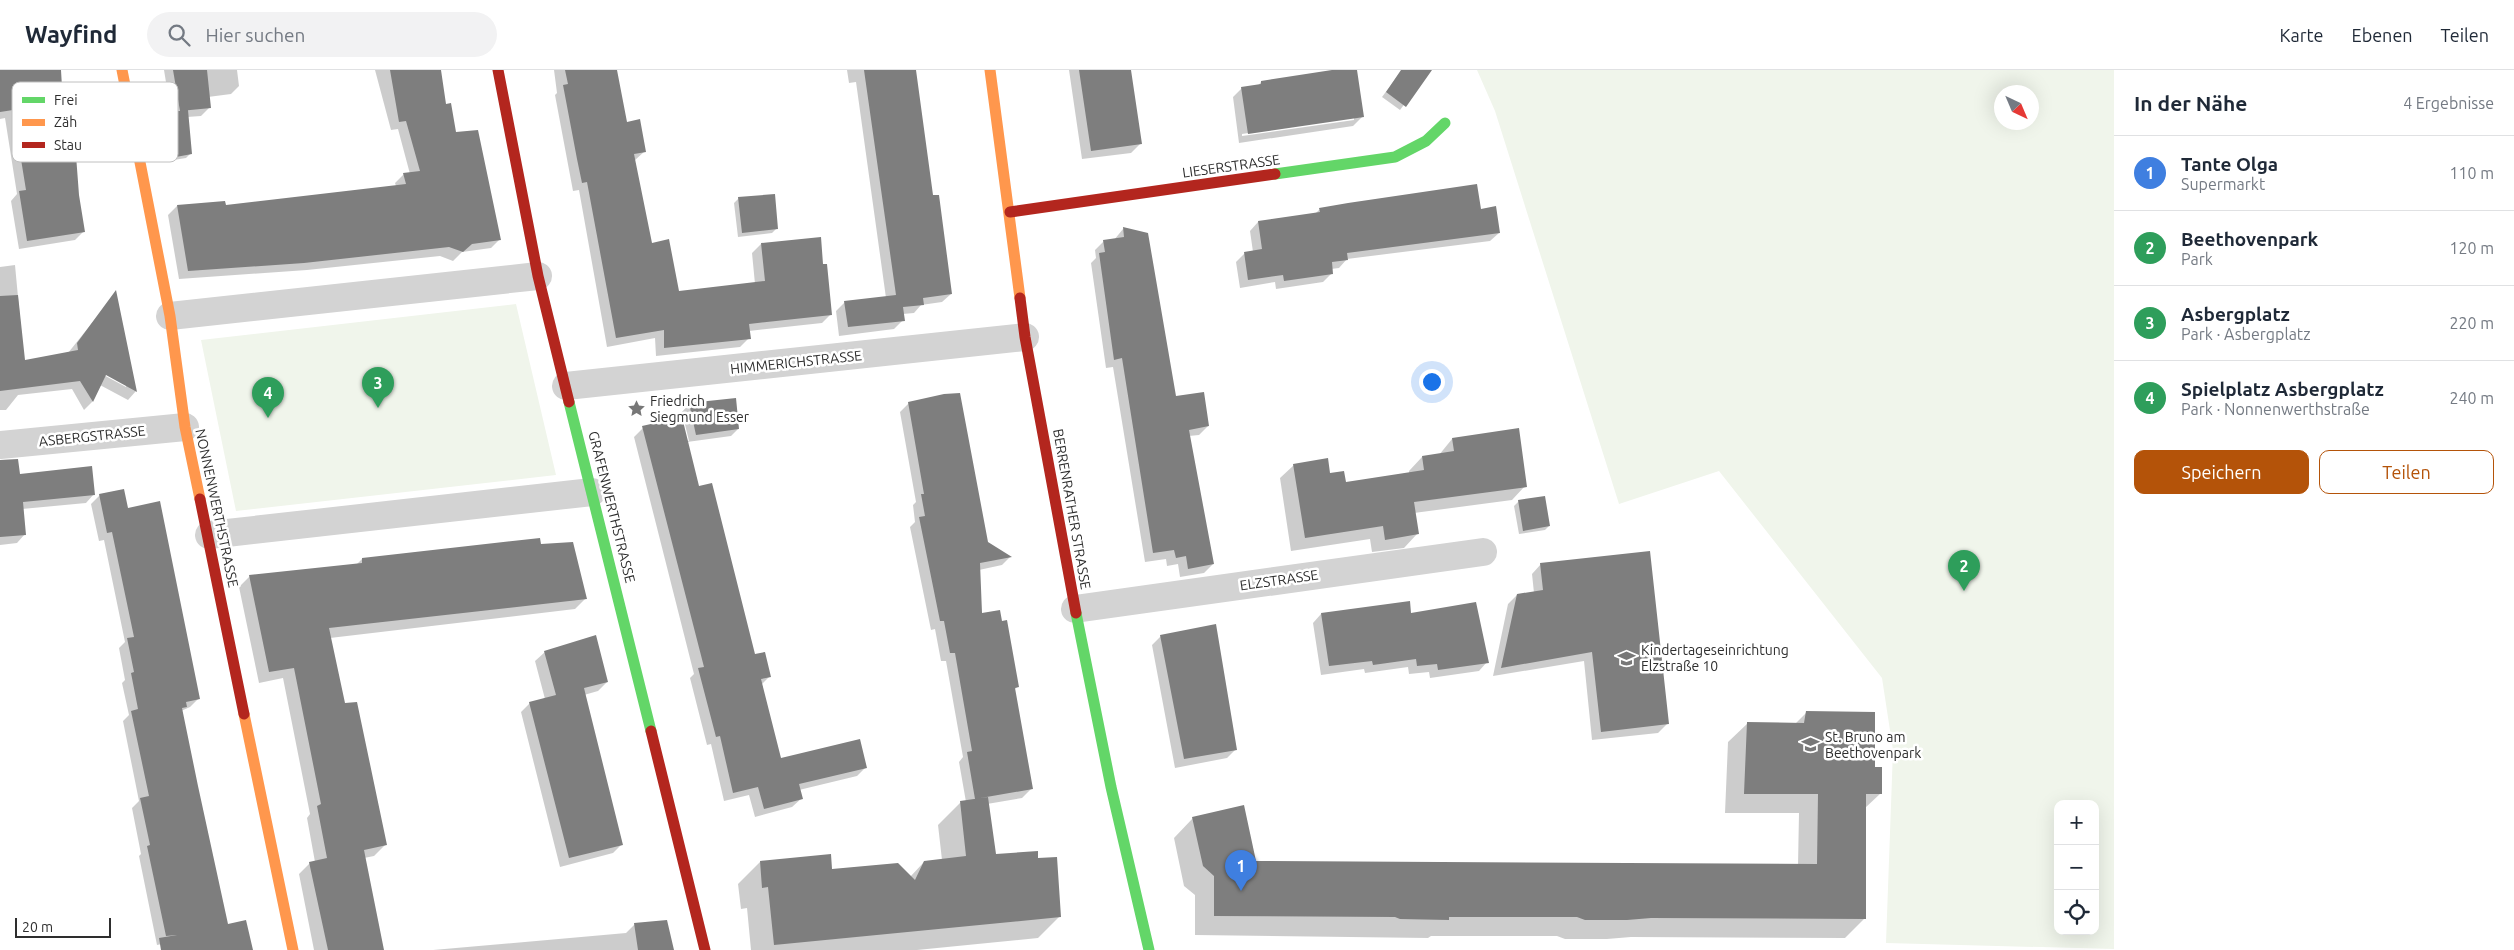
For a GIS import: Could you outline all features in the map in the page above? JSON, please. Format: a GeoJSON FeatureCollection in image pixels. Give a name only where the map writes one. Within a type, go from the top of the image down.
{"type":"FeatureCollection","features":[{"type":"Feature","properties":{"kind":"street","name":"GRAFENWERTHSTRASSE"},"geometry":{"type":"LineString","coordinates":[[498,70],[538,276],[705,950]]}},
{"type":"Feature","properties":{"kind":"street","name":"BERRENRATHER STRASSE"},"geometry":{"type":"LineString","coordinates":[[990,70],[1026,337],[1075,609],[1111,787],[1149,950]]}},
{"type":"Feature","properties":{"kind":"street","name":"LIESERSTRASSE"},"geometry":{"type":"LineString","coordinates":[[1010,212],[1395,158],[1426,142],[1445,123]]}},
{"type":"Feature","properties":{"kind":"street","name":"NONNENWERTHSTRASSE"},"geometry":{"type":"LineString","coordinates":[[140,162],[170,316],[185,427],[209,535],[293,950]]}},
{"type":"Feature","properties":{"kind":"street"},"geometry":{"type":"LineString","coordinates":[[170,316],[538,276]]}},
{"type":"Feature","properties":{"kind":"street","name":"HIMMERICHSTRASSE"},"geometry":{"type":"LineString","coordinates":[[566,386],[611,383],[1026,337]]}},
{"type":"Feature","properties":{"kind":"street","name":"ASBERGSTRASSE"},"geometry":{"type":"LineString","coordinates":[[0,445],[185,427]]}},
{"type":"Feature","properties":{"kind":"street"},"geometry":{"type":"LineString","coordinates":[[209,535],[592,492]]}},
{"type":"Feature","properties":{"kind":"street","name":"ELZSTRASSE"},"geometry":{"type":"LineString","coordinates":[[1075,609],[1484,552]]}},
{"type":"Feature","properties":{"kind":"shaded area"},"geometry":{"type":"Polygon","coordinates":[[[1477,70],[2114,70],[2114,949],[1886,943],[1893,750],[1882,678],[1719,471],[1619,504],[1495,111],[1477,70]]]}},
{"type":"Feature","properties":{"kind":"shaded area"},"geometry":{"type":"Polygon","coordinates":[[[516,304],[556,475],[236,511],[201,340],[516,304]]]}},
{"type":"Feature","properties":{"kind":"building"},"geometry":{"type":"Polygon","coordinates":[[[0,70],[61,70],[62,82],[12,82],[12,110],[0,112],[0,70]]]}},
{"type":"Feature","properties":{"kind":"building"},"geometry":{"type":"Polygon","coordinates":[[[173,70],[207,70],[211,108],[180,111],[178,82],[175,82],[173,70]]]}},
{"type":"Feature","properties":{"kind":"building"},"geometry":{"type":"Polygon","coordinates":[[[390,70],[441,70],[446,104],[451,103],[456,132],[478,130],[501,240],[472,244],[463,252],[449,247],[304,263],[188,271],[177,205],[225,201],[226,205],[406,184],[403,173],[420,171],[406,121],[399,122],[390,70]]]}},
{"type":"Feature","properties":{"kind":"building"},"geometry":{"type":"Polygon","coordinates":[[[565,70],[617,70],[627,122],[640,119],[646,152],[634,154],[652,243],[669,239],[679,291],[765,281],[761,243],[821,237],[823,264],[827,264],[832,315],[749,324],[751,339],[664,348],[664,330],[616,338],[587,182],[582,183],[577,159],[563,85],[568,84],[565,70]]]}},
{"type":"Feature","properties":{"kind":"building"},"geometry":{"type":"Polygon","coordinates":[[[864,70],[916,70],[933,195],[939,195],[952,294],[923,298],[924,305],[903,307],[905,321],[848,327],[844,301],[896,295],[864,70]]]}},
{"type":"Feature","properties":{"kind":"building"},"geometry":{"type":"Polygon","coordinates":[[[1079,70],[1131,70],[1142,144],[1091,151],[1079,70]]]}},
{"type":"Feature","properties":{"kind":"building"},"geometry":{"type":"Polygon","coordinates":[[[1332,70],[1357,70],[1364,117],[1248,134],[1241,87],[1261,84],[1261,81],[1332,70]]]}},
{"type":"Feature","properties":{"kind":"building"},"geometry":{"type":"Polygon","coordinates":[[[1401,70],[1432,70],[1406,107],[1386,92],[1401,70]]]}},
{"type":"Feature","properties":{"kind":"building"},"geometry":{"type":"Polygon","coordinates":[[[188,110],[192,154],[178,157],[178,111],[188,110]]]}},
{"type":"Feature","properties":{"kind":"building"},"geometry":{"type":"Polygon","coordinates":[[[21,162],[77,162],[79,195],[85,232],[27,241],[19,191],[26,190],[21,162]]]}},
{"type":"Feature","properties":{"kind":"building"},"geometry":{"type":"Polygon","coordinates":[[[1477,184],[1481,209],[1496,206],[1500,233],[1347,253],[1348,260],[1332,262],[1333,274],[1284,281],[1283,275],[1248,280],[1244,252],[1262,249],[1258,221],[1320,212],[1319,208],[1348,203],[1477,184]]]}},
{"type":"Feature","properties":{"kind":"building"},"geometry":{"type":"Polygon","coordinates":[[[775,194],[778,229],[742,233],[738,197],[775,194]]]}},
{"type":"Feature","properties":{"kind":"building"},"geometry":{"type":"Polygon","coordinates":[[[1123,227],[1148,233],[1176,396],[1204,392],[1209,426],[1189,430],[1214,564],[1188,569],[1186,556],[1176,558],[1174,550],[1153,553],[1122,358],[1114,360],[1099,253],[1105,252],[1103,240],[1124,237],[1123,227]]]}},
{"type":"Feature","properties":{"kind":"building"},"geometry":{"type":"Polygon","coordinates":[[[116,290],[137,392],[106,375],[93,402],[80,381],[0,391],[0,296],[18,295],[25,360],[78,350],[77,343],[116,290]]]}},
{"type":"Feature","properties":{"kind":"building"},"geometry":{"type":"Polygon","coordinates":[[[960,393],[988,542],[1012,557],[980,563],[982,613],[1000,610],[1002,621],[1007,620],[1019,687],[1015,688],[1033,789],[975,799],[967,752],[972,751],[955,653],[950,653],[944,621],[940,621],[919,517],[925,516],[921,494],[924,494],[908,402],[944,394],[960,393]]]}},
{"type":"Feature","properties":{"kind":"building"},"geometry":{"type":"Polygon","coordinates":[[[736,398],[739,429],[696,435],[689,403],[736,398]]]}},
{"type":"Feature","properties":{"kind":"building"},"geometry":{"type":"Polygon","coordinates":[[[682,417],[699,486],[712,483],[755,654],[765,652],[771,677],[761,679],[781,758],[860,739],[867,768],[799,784],[803,799],[764,809],[758,787],[733,793],[720,736],[716,737],[698,668],[704,667],[642,426],[682,417]]]}},
{"type":"Feature","properties":{"kind":"building"},"geometry":{"type":"Polygon","coordinates":[[[1519,428],[1527,487],[1414,502],[1419,534],[1385,540],[1383,526],[1305,538],[1293,464],[1328,458],[1330,473],[1344,471],[1346,482],[1424,470],[1422,456],[1454,451],[1452,438],[1519,428]]]}},
{"type":"Feature","properties":{"kind":"building"},"geometry":{"type":"Polygon","coordinates":[[[18,459],[20,474],[92,466],[95,495],[23,502],[26,535],[0,537],[0,460],[18,459]]]}},
{"type":"Feature","properties":{"kind":"building"},"geometry":{"type":"Polygon","coordinates":[[[124,489],[128,508],[160,501],[200,699],[186,702],[187,707],[182,708],[198,786],[228,924],[246,920],[253,950],[161,950],[159,938],[177,935],[166,936],[147,846],[150,845],[140,798],[149,796],[131,711],[138,709],[131,673],[134,672],[127,638],[134,637],[112,532],[107,533],[99,494],[124,489]]]}},
{"type":"Feature","properties":{"kind":"building"},"geometry":{"type":"Polygon","coordinates":[[[1545,496],[1550,526],[1523,531],[1518,500],[1545,496]]]}},
{"type":"Feature","properties":{"kind":"building"},"geometry":{"type":"Polygon","coordinates":[[[540,538],[541,544],[573,542],[587,599],[329,628],[345,703],[357,702],[387,845],[364,850],[384,950],[328,950],[309,862],[327,858],[317,806],[321,804],[294,668],[269,672],[249,575],[362,563],[362,558],[540,538]]]}},
{"type":"Feature","properties":{"kind":"building","name":"Kindertageseinrichtung Elzstraße 10"},"geometry":{"type":"Polygon","coordinates":[[[1650,551],[1669,724],[1601,732],[1592,652],[1501,668],[1517,594],[1543,590],[1540,563],[1650,551]]]}},
{"type":"Feature","properties":{"kind":"building"},"geometry":{"type":"Polygon","coordinates":[[[1410,601],[1411,613],[1476,602],[1489,663],[1438,670],[1437,664],[1417,666],[1416,659],[1373,665],[1372,661],[1329,666],[1321,613],[1410,601]]]}},
{"type":"Feature","properties":{"kind":"building"},"geometry":{"type":"Polygon","coordinates":[[[1216,624],[1237,750],[1184,759],[1160,635],[1216,624]]]}},
{"type":"Feature","properties":{"kind":"building"},"geometry":{"type":"Polygon","coordinates":[[[596,635],[608,682],[584,688],[623,845],[569,858],[529,702],[556,695],[544,651],[596,635]]]}},
{"type":"Feature","properties":{"kind":"building"},"geometry":{"type":"Polygon","coordinates":[[[1806,711],[1875,712],[1875,767],[1882,767],[1882,794],[1866,794],[1866,919],[1651,918],[1585,920],[1577,917],[1449,917],[1449,920],[1400,919],[1395,917],[1214,916],[1214,876],[1203,866],[1192,817],[1244,805],[1256,861],[1817,864],[1818,794],[1744,794],[1747,722],[1804,723],[1806,711]]]}},
{"type":"Feature","properties":{"kind":"building"},"geometry":{"type":"Polygon","coordinates":[[[988,797],[996,854],[1038,851],[1038,858],[1057,857],[1061,917],[774,945],[768,887],[762,888],[760,861],[831,854],[832,869],[898,863],[915,880],[924,861],[966,856],[960,801],[988,797]]]}},
{"type":"Feature","properties":{"kind":"building"},"geometry":{"type":"Polygon","coordinates":[[[667,920],[674,950],[638,950],[634,923],[667,920]]]}},
{"type":"Feature","properties":{"kind":"traffic: fast"},"geometry":{"type":"LineString","coordinates":[[1275,174],[1395,157],[1426,141],[1445,123]]}},
{"type":"Feature","properties":{"kind":"traffic: fast"},"geometry":{"type":"LineString","coordinates":[[569,402],[651,731]]}},
{"type":"Feature","properties":{"kind":"traffic: fast"},"geometry":{"type":"LineString","coordinates":[[1076,613],[1111,787],[1149,950]]}},
{"type":"Feature","properties":{"kind":"traffic: slow"},"geometry":{"type":"LineString","coordinates":[[122,70],[124,82]]}},
{"type":"Feature","properties":{"kind":"traffic: slow"},"geometry":{"type":"LineString","coordinates":[[990,70],[1020,298]]}},
{"type":"Feature","properties":{"kind":"traffic: slow"},"geometry":{"type":"LineString","coordinates":[[140,162],[170,316],[185,427],[200,499]]}},
{"type":"Feature","properties":{"kind":"traffic: slow"},"geometry":{"type":"LineString","coordinates":[[244,714],[293,950]]}},
{"type":"Feature","properties":{"kind":"traffic: jam"},"geometry":{"type":"LineString","coordinates":[[498,70],[538,276],[569,402]]}},
{"type":"Feature","properties":{"kind":"traffic: jam"},"geometry":{"type":"LineString","coordinates":[[1010,212],[1275,174]]}},
{"type":"Feature","properties":{"kind":"traffic: jam"},"geometry":{"type":"LineString","coordinates":[[1020,298],[1025,337],[1076,613]]}},
{"type":"Feature","properties":{"kind":"traffic: jam"},"geometry":{"type":"LineString","coordinates":[[200,499],[244,714]]}},
{"type":"Feature","properties":{"kind":"traffic: jam"},"geometry":{"type":"LineString","coordinates":[[651,731],[705,950]]}},
{"type":"Feature","properties":{"kind":"place","name":"Asbergplatz"},"geometry":{"type":"Point","coordinates":[378,408]}},
{"type":"Feature","properties":{"kind":"place","name":"Friedrich Siegmund Esser"},"geometry":{"type":"Point","coordinates":[636,409]}},
{"type":"Feature","properties":{"kind":"place","name":"Spielplatz Asbergplatz"},"geometry":{"type":"Point","coordinates":[268,418]}},
{"type":"Feature","properties":{"kind":"place","name":"Beethovenpark"},"geometry":{"type":"Point","coordinates":[1964,591]}},
{"type":"Feature","properties":{"kind":"place","name":"Kindertageseinrichtung Elzstraße 10"},"geometry":{"type":"Point","coordinates":[1627,658]}},
{"type":"Feature","properties":{"kind":"place","name":"St. Bruno am Beethovenpark"},"geometry":{"type":"Point","coordinates":[1811,745]}},
{"type":"Feature","properties":{"kind":"place","name":"Tante Olga"},"geometry":{"type":"Point","coordinates":[1241,891]}}]}
